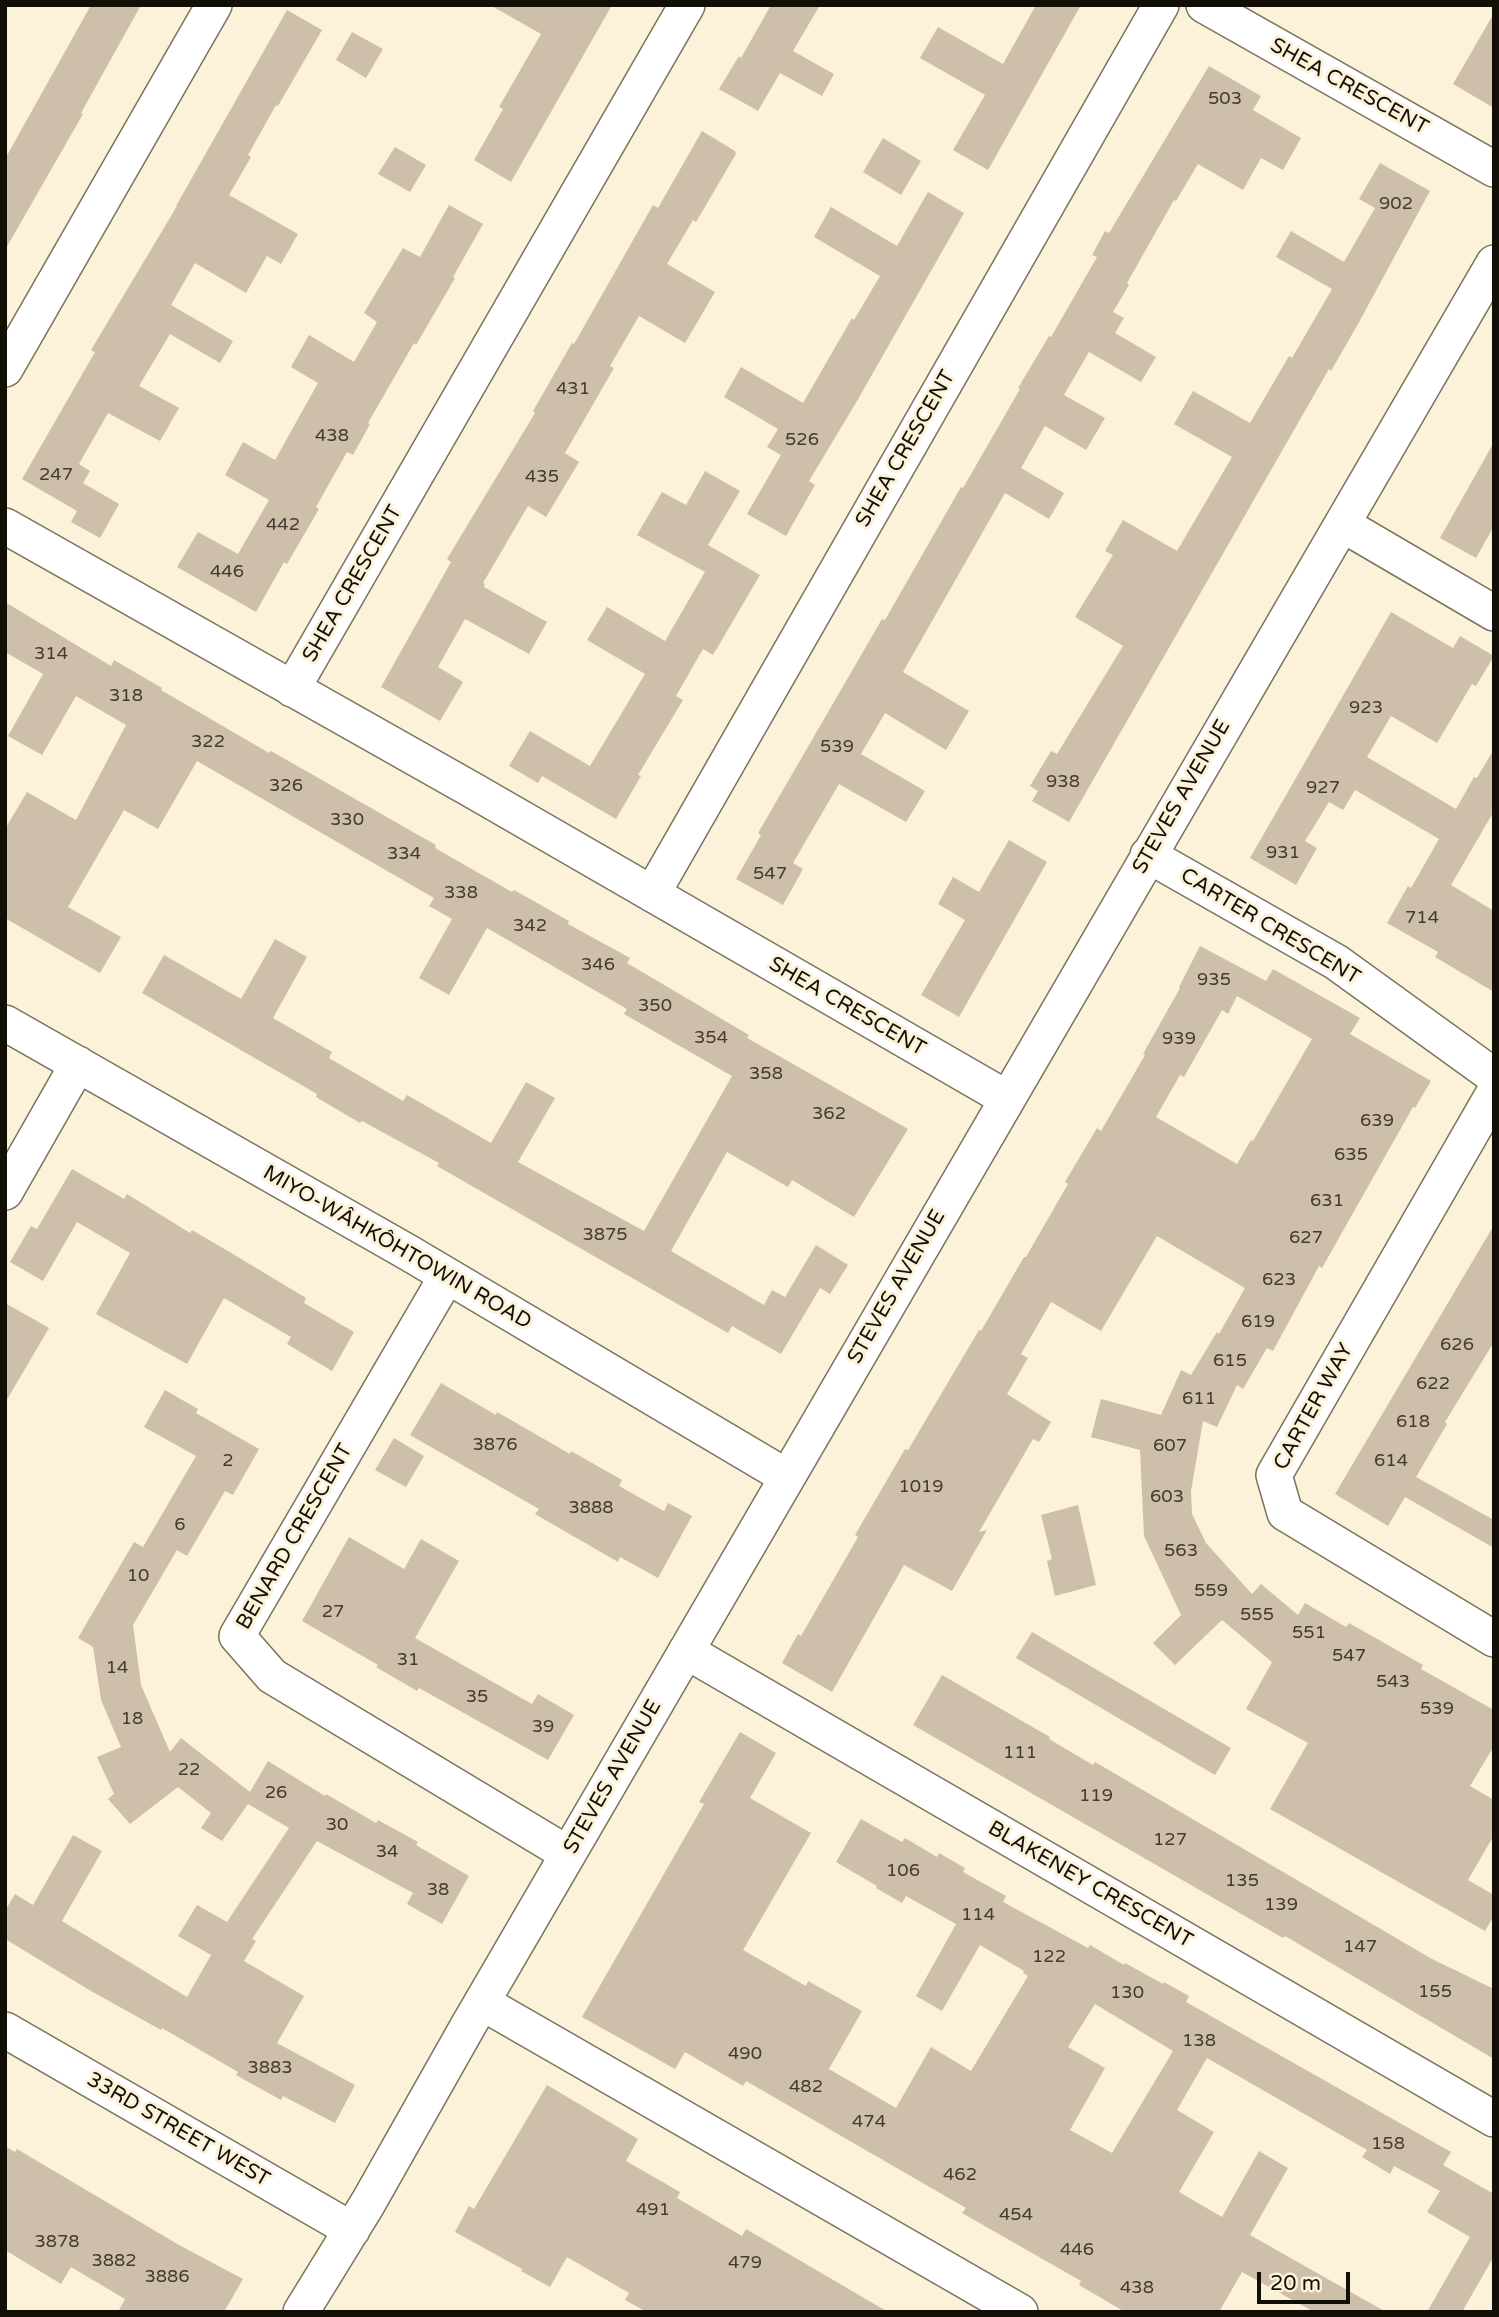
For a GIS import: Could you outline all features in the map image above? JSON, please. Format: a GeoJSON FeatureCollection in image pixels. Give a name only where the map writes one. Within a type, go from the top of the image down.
{"type":"FeatureCollection","features":[{"type":"Feature","properties":{"kind":"street"},"geometry":{"type":"LineString","coordinates":[[5,369],[214,5]]}},
{"type":"Feature","properties":{"kind":"street","name":"SHEA CRESCENT"},"geometry":{"type":"LineString","coordinates":[[292,690],[687,5]]}},
{"type":"Feature","properties":{"kind":"street","name":"SHEA CRESCENT"},"geometry":{"type":"LineString","coordinates":[[652,894],[1161,5]]}},
{"type":"Feature","properties":{"kind":"street","name":"SHEA CRESCENT"},"geometry":{"type":"LineString","coordinates":[[1204,5],[1494,169]]}},
{"type":"Feature","properties":{"kind":"street","name":"STEVES AVENUE"},"geometry":{"type":"LineString","coordinates":[[301,2312],[352,2230],[1147,855],[1494,262]]}},
{"type":"Feature","properties":{"kind":"street"},"geometry":{"type":"LineString","coordinates":[[1342,524],[1494,613]]}},
{"type":"Feature","properties":{"kind":"street","name":"SHEA CRESCENT"},"geometry":{"type":"LineString","coordinates":[[5,526],[1006,1098]]}},
{"type":"Feature","properties":{"kind":"street","name":"CARTER CRESCENT"},"geometry":{"type":"LineString","coordinates":[[1147,855],[1336,962],[1494,1076]]}},
{"type":"Feature","properties":{"kind":"street","name":"MIYO-WÂHKÔHTOWIN ROAD"},"geometry":{"type":"LineString","coordinates":[[5,1023],[447,1276],[787,1477]]}},
{"type":"Feature","properties":{"kind":"street"},"geometry":{"type":"LineString","coordinates":[[5,1192],[78,1064]]}},
{"type":"Feature","properties":{"kind":"street","name":"CARTER WAY"},"geometry":{"type":"LineString","coordinates":[[1494,1093],[1274,1475],[1285,1513],[1494,1639]]}},
{"type":"Feature","properties":{"kind":"street","name":"BENARD CRESCENT"},"geometry":{"type":"LineString","coordinates":[[447,1276],[237,1636],[272,1676],[568,1854]]}},
{"type":"Feature","properties":{"kind":"street","name":"BLAKENEY CRESCENT"},"geometry":{"type":"LineString","coordinates":[[686,1651],[1494,2119]]}},
{"type":"Feature","properties":{"kind":"street"},"geometry":{"type":"LineString","coordinates":[[483,2003],[1020,2312]]}},
{"type":"Feature","properties":{"kind":"street","name":"33RD STREET WEST"},"geometry":{"type":"LineString","coordinates":[[5,2030],[352,2230]]}},
{"type":"Feature","properties":{"kind":"building"},"geometry":{"type":"Polygon","coordinates":[[[91,5],[141,5],[81,113],[83,114],[5,250],[5,159],[91,5]]]}},
{"type":"Feature","properties":{"kind":"building"},"geometry":{"type":"Polygon","coordinates":[[[490,5],[612,5],[511,182],[474,160],[503,109],[499,107],[541,34],[490,5]]]}},
{"type":"Feature","properties":{"kind":"building"},"geometry":{"type":"Polygon","coordinates":[[[771,5],[820,5],[793,51],[834,74],[822,96],[780,73],[758,111],[719,89],[739,56],[741,58],[771,5]]]}},
{"type":"Feature","properties":{"kind":"building"},"geometry":{"type":"Polygon","coordinates":[[[1036,5],[1081,5],[988,170],[953,150],[985,95],[920,58],[938,27],[1003,64],[1036,5]]]}},
{"type":"Feature","properties":{"kind":"building"},"geometry":{"type":"Polygon","coordinates":[[[287,10],[322,30],[278,106],[276,105],[229,195],[298,234],[281,264],[267,256],[246,293],[195,263],[171,305],[233,341],[220,363],[170,334],[139,386],[179,408],[160,441],[108,413],[79,464],[90,471],[83,483],[119,504],[100,538],[71,522],[77,511],[22,479],[95,352],[91,350],[177,206],[287,10]]]}},
{"type":"Feature","properties":{"kind":"building"},"geometry":{"type":"Polygon","coordinates":[[[1494,13],[1494,108],[1453,84],[1494,13]]]}},
{"type":"Feature","properties":{"kind":"building"},"geometry":{"type":"Polygon","coordinates":[[[352,32],[383,49],[366,78],[336,60],[352,32]]]}},
{"type":"Feature","properties":{"kind":"building"},"geometry":{"type":"Polygon","coordinates":[[[1209,66],[1261,96],[1253,110],[1301,138],[1283,170],[1261,158],[1243,190],[1198,164],[1176,201],[1174,200],[1113,312],[1124,318],[1115,333],[1156,357],[1141,382],[1089,352],[1064,395],[1105,418],[1086,450],[1045,426],[1021,468],[1064,493],[1049,519],[1005,493],[903,672],[969,711],[946,750],[885,713],[861,754],[925,791],[906,822],[839,784],[793,863],[803,869],[783,905],[736,879],[761,835],[758,833],[882,619],[885,620],[961,487],[963,488],[1020,389],[1018,388],[1049,336],[1051,337],[1097,257],[1092,255],[1105,231],[1109,233],[1209,66]]]}},
{"type":"Feature","properties":{"kind":"building"},"geometry":{"type":"Polygon","coordinates":[[[702,131],[736,154],[696,222],[693,220],[667,264],[715,292],[685,343],[639,316],[610,366],[614,368],[565,453],[579,462],[546,517],[528,506],[483,583],[484,587],[547,622],[529,654],[465,619],[438,667],[463,682],[440,721],[381,687],[451,562],[447,559],[535,413],[533,411],[653,205],[658,208],[702,131]]]}},
{"type":"Feature","properties":{"kind":"building"},"geometry":{"type":"Polygon","coordinates":[[[883,138],[921,161],[901,195],[863,172],[883,138]]]}},
{"type":"Feature","properties":{"kind":"building"},"geometry":{"type":"Polygon","coordinates":[[[395,147],[426,165],[410,192],[378,174],[395,147]]]}},
{"type":"Feature","properties":{"kind":"building"},"geometry":{"type":"Polygon","coordinates":[[[1380,163],[1430,191],[1358,324],[1331,371],[1329,369],[1069,822],[1032,801],[1038,791],[1030,786],[1051,751],[1057,754],[1123,646],[1075,617],[1113,555],[1105,551],[1123,520],[1177,551],[1232,457],[1174,424],[1193,391],[1250,423],[1332,289],[1276,257],[1291,231],[1344,262],[1375,208],[1359,199],[1380,163]]]}},
{"type":"Feature","properties":{"kind":"building"},"geometry":{"type":"Polygon","coordinates":[[[928,192],[964,213],[809,481],[815,485],[786,536],[747,514],[781,455],[767,447],[778,429],[724,397],[741,367],[803,403],[852,318],[854,320],[880,276],[814,237],[831,207],[897,246],[928,192]]]}},
{"type":"Feature","properties":{"kind":"building"},"geometry":{"type":"Polygon","coordinates":[[[449,205],[483,224],[453,277],[455,278],[368,423],[370,424],[353,455],[347,452],[316,507],[319,509],[287,564],[284,562],[256,612],[177,567],[198,532],[238,554],[269,500],[225,475],[243,442],[275,460],[318,383],[291,367],[309,335],[354,362],[377,322],[364,313],[403,248],[420,257],[449,205]]]}},
{"type":"Feature","properties":{"kind":"building"},"geometry":{"type":"Polygon","coordinates":[[[1494,442],[1494,526],[1476,558],[1440,538],[1494,442]]]}},
{"type":"Feature","properties":{"kind":"building"},"geometry":{"type":"Polygon","coordinates":[[[705,471],[740,491],[708,545],[760,575],[713,655],[703,649],[676,696],[683,700],[638,775],[641,776],[616,819],[542,776],[538,783],[509,766],[530,731],[590,766],[645,674],[587,640],[607,607],[665,641],[705,572],[637,535],[662,492],[686,505],[705,471]]]}},
{"type":"Feature","properties":{"kind":"building"},"geometry":{"type":"Polygon","coordinates":[[[5,602],[111,666],[114,660],[269,753],[271,751],[436,845],[435,848],[512,892],[514,890],[569,921],[568,924],[630,958],[627,963],[749,1035],[747,1038],[908,1129],[854,1217],[792,1180],[788,1187],[727,1152],[671,1251],[764,1305],[772,1290],[785,1297],[816,1245],[848,1265],[830,1294],[820,1288],[781,1354],[732,1326],[728,1333],[437,1166],[439,1163],[362,1121],[360,1123],[316,1097],[317,1094],[142,993],[164,955],[241,999],[275,939],[307,957],[273,1018],[332,1052],[329,1058],[403,1101],[407,1095],[491,1143],[526,1082],[555,1098],[518,1162],[644,1231],[732,1076],[624,1014],[627,1009],[487,928],[449,995],[419,978],[452,919],[429,906],[434,898],[197,761],[158,829],[124,810],[68,907],[121,937],[100,973],[5,918],[5,829],[27,792],[76,820],[126,725],[76,696],[42,755],[8,736],[43,674],[5,652],[5,602]]]}},
{"type":"Feature","properties":{"kind":"building"},"geometry":{"type":"Polygon","coordinates":[[[1391,612],[1453,648],[1460,636],[1494,656],[1476,686],[1472,684],[1437,743],[1391,716],[1367,757],[1456,809],[1494,749],[1494,811],[1451,885],[1494,911],[1494,992],[1435,957],[1438,952],[1387,923],[1439,839],[1355,790],[1343,810],[1329,802],[1305,841],[1317,848],[1296,885],[1250,858],[1391,612]]]}},
{"type":"Feature","properties":{"kind":"building"},"geometry":{"type":"Polygon","coordinates":[[[1009,840],[1047,862],[959,1017],[921,995],[965,920],[938,904],[953,877],[979,892],[1009,840]]]}},
{"type":"Feature","properties":{"kind":"building"},"geometry":{"type":"Polygon","coordinates":[[[1200,946],[1266,981],[1273,969],[1360,1018],[1350,1034],[1431,1081],[1415,1108],[1413,1107],[1322,1268],[1319,1266],[1273,1351],[1267,1348],[1243,1389],[1237,1385],[1217,1427],[1203,1421],[1191,1491],[1192,1514],[1206,1543],[1252,1594],[1261,1584],[1298,1615],[1305,1603],[1346,1627],[1349,1623],[1423,1665],[1421,1669],[1494,1710],[1494,1746],[1470,1786],[1494,1800],[1494,1835],[1468,1880],[1494,1895],[1494,1916],[1485,1931],[1270,1809],[1308,1743],[1246,1709],[1272,1662],[1222,1620],[1175,1665],[1153,1643],[1181,1615],[1144,1536],[1140,1450],[1091,1437],[1101,1399],[1161,1415],[1181,1370],[1191,1375],[1217,1332],[1219,1334],[1245,1288],[1157,1236],[1101,1331],[1051,1302],[1021,1354],[1028,1358],[1007,1394],[1051,1422],[1039,1442],[1033,1439],[979,1532],[987,1530],[952,1591],[904,1565],[832,1692],[782,1663],[798,1634],[801,1636],[858,1537],[855,1535],[905,1449],[908,1450],[1026,1257],[1097,1128],[1101,1131],[1145,1055],[1143,1054],[1200,946]],[[1237,996],[1228,1014],[1222,1010],[1184,1077],[1180,1075],[1156,1117],[1237,1164],[1312,1039],[1237,996]]]}},
{"type":"Feature","properties":{"kind":"building"},"geometry":{"type":"Polygon","coordinates":[[[72,1169],[124,1199],[127,1194],[190,1233],[192,1230],[306,1298],[304,1303],[354,1332],[332,1371],[287,1344],[291,1337],[224,1298],[187,1364],[96,1314],[130,1253],[77,1222],[43,1281],[10,1262],[31,1226],[37,1229],[72,1169]]]}},
{"type":"Feature","properties":{"kind":"building"},"geometry":{"type":"Polygon","coordinates":[[[1494,1225],[1494,1342],[1445,1422],[1447,1424],[1416,1477],[1494,1520],[1494,1548],[1405,1497],[1388,1526],[1335,1494],[1494,1225]]]}},
{"type":"Feature","properties":{"kind":"building"},"geometry":{"type":"Polygon","coordinates":[[[5,1303],[49,1328],[5,1403],[5,1303]]]}},
{"type":"Feature","properties":{"kind":"building"},"geometry":{"type":"Polygon","coordinates":[[[441,1383],[496,1415],[497,1412],[622,1480],[619,1486],[664,1511],[668,1503],[692,1516],[658,1578],[620,1557],[618,1562],[535,1514],[539,1509],[410,1435],[441,1383]]]}},
{"type":"Feature","properties":{"kind":"building"},"geometry":{"type":"Polygon","coordinates":[[[165,1390],[198,1409],[196,1413],[259,1449],[233,1495],[225,1491],[187,1556],[177,1550],[133,1625],[141,1685],[170,1752],[181,1738],[250,1792],[268,1761],[325,1796],[326,1794],[376,1823],[378,1820],[418,1842],[416,1845],[469,1876],[442,1924],[407,1904],[413,1893],[317,1841],[252,1939],[256,1941],[244,1961],[304,1996],[277,2043],[355,2085],[335,2123],[283,2096],[281,2100],[236,2075],[238,2072],[91,1991],[5,1939],[5,1911],[15,1894],[33,1905],[73,1835],[102,1851],[62,1921],[187,1997],[211,1955],[178,1936],[197,1905],[227,1922],[289,1828],[248,1804],[222,1841],[201,1828],[211,1813],[178,1787],[130,1824],[108,1799],[114,1794],[97,1757],[121,1747],[101,1700],[93,1647],[78,1638],[134,1542],[143,1547],[196,1456],[144,1427],[165,1390]]]}},
{"type":"Feature","properties":{"kind":"building"},"geometry":{"type":"Polygon","coordinates":[[[394,1438],[424,1456],[406,1487],[375,1470],[394,1438]]]}},
{"type":"Feature","properties":{"kind":"building"},"geometry":{"type":"Polygon","coordinates":[[[1078,1505],[1096,1585],[1055,1596],[1047,1561],[1052,1559],[1041,1515],[1078,1505]]]}},
{"type":"Feature","properties":{"kind":"building"},"geometry":{"type":"Polygon","coordinates":[[[349,1537],[404,1569],[421,1539],[459,1561],[415,1638],[532,1704],[538,1694],[574,1715],[548,1760],[419,1688],[417,1691],[302,1621],[349,1537]]]}},
{"type":"Feature","properties":{"kind":"building"},"geometry":{"type":"Polygon","coordinates":[[[1032,1632],[1231,1748],[1215,1775],[1016,1658],[1032,1632]]]}},
{"type":"Feature","properties":{"kind":"building"},"geometry":{"type":"Polygon","coordinates":[[[942,1675],[1093,1765],[1095,1762],[1432,1959],[1494,1989],[1494,2059],[1285,1936],[1283,1938],[913,1725],[942,1675]]]}},
{"type":"Feature","properties":{"kind":"building"},"geometry":{"type":"Polygon","coordinates":[[[740,1732],[776,1753],[750,1798],[811,1833],[743,1950],[806,1986],[808,1981],[862,2011],[829,2069],[896,2108],[931,2047],[971,2071],[1028,1976],[980,1945],[942,2011],[916,1996],[956,1924],[906,1896],[902,1903],[836,1862],[861,1819],[902,1842],[905,1838],[937,1857],[939,1853],[965,1868],[963,1872],[1006,1896],[1003,1902],[1088,1948],[1090,1945],[1124,1965],[1125,1963],[1163,1984],[1164,1982],[1189,1996],[1186,2002],[1451,2152],[1443,2165],[1494,2194],[1494,2256],[1462,2312],[1427,2312],[1470,2237],[1427,2212],[1440,2191],[1394,2166],[1390,2174],[1362,2157],[1367,2150],[1207,2058],[1177,2110],[1214,2132],[1179,2192],[1222,2217],[1259,2151],[1288,2168],[1250,2235],[1386,2312],[1314,2312],[1242,2272],[1219,2312],[1125,2312],[1079,2285],[1081,2281],[962,2213],[966,2208],[746,2081],[743,2086],[685,2052],[675,2069],[582,2017],[704,1804],[699,1802],[740,1732]],[[1095,2004],[1068,2047],[1105,2068],[1070,2130],[1112,2153],[1173,2051],[1095,2004]]]}},
{"type":"Feature","properties":{"kind":"building"},"geometry":{"type":"Polygon","coordinates":[[[547,2085],[638,2139],[626,2161],[680,2192],[677,2198],[742,2236],[746,2229],[888,2312],[647,2312],[625,2300],[629,2293],[567,2257],[550,2287],[455,2232],[469,2206],[474,2209],[547,2085]]]}},
{"type":"Feature","properties":{"kind":"building"},"geometry":{"type":"Polygon","coordinates":[[[5,2146],[15,2152],[17,2149],[179,2245],[243,2279],[224,2312],[118,2312],[125,2299],[71,2267],[61,2284],[5,2250],[5,2146]]]}}]}
